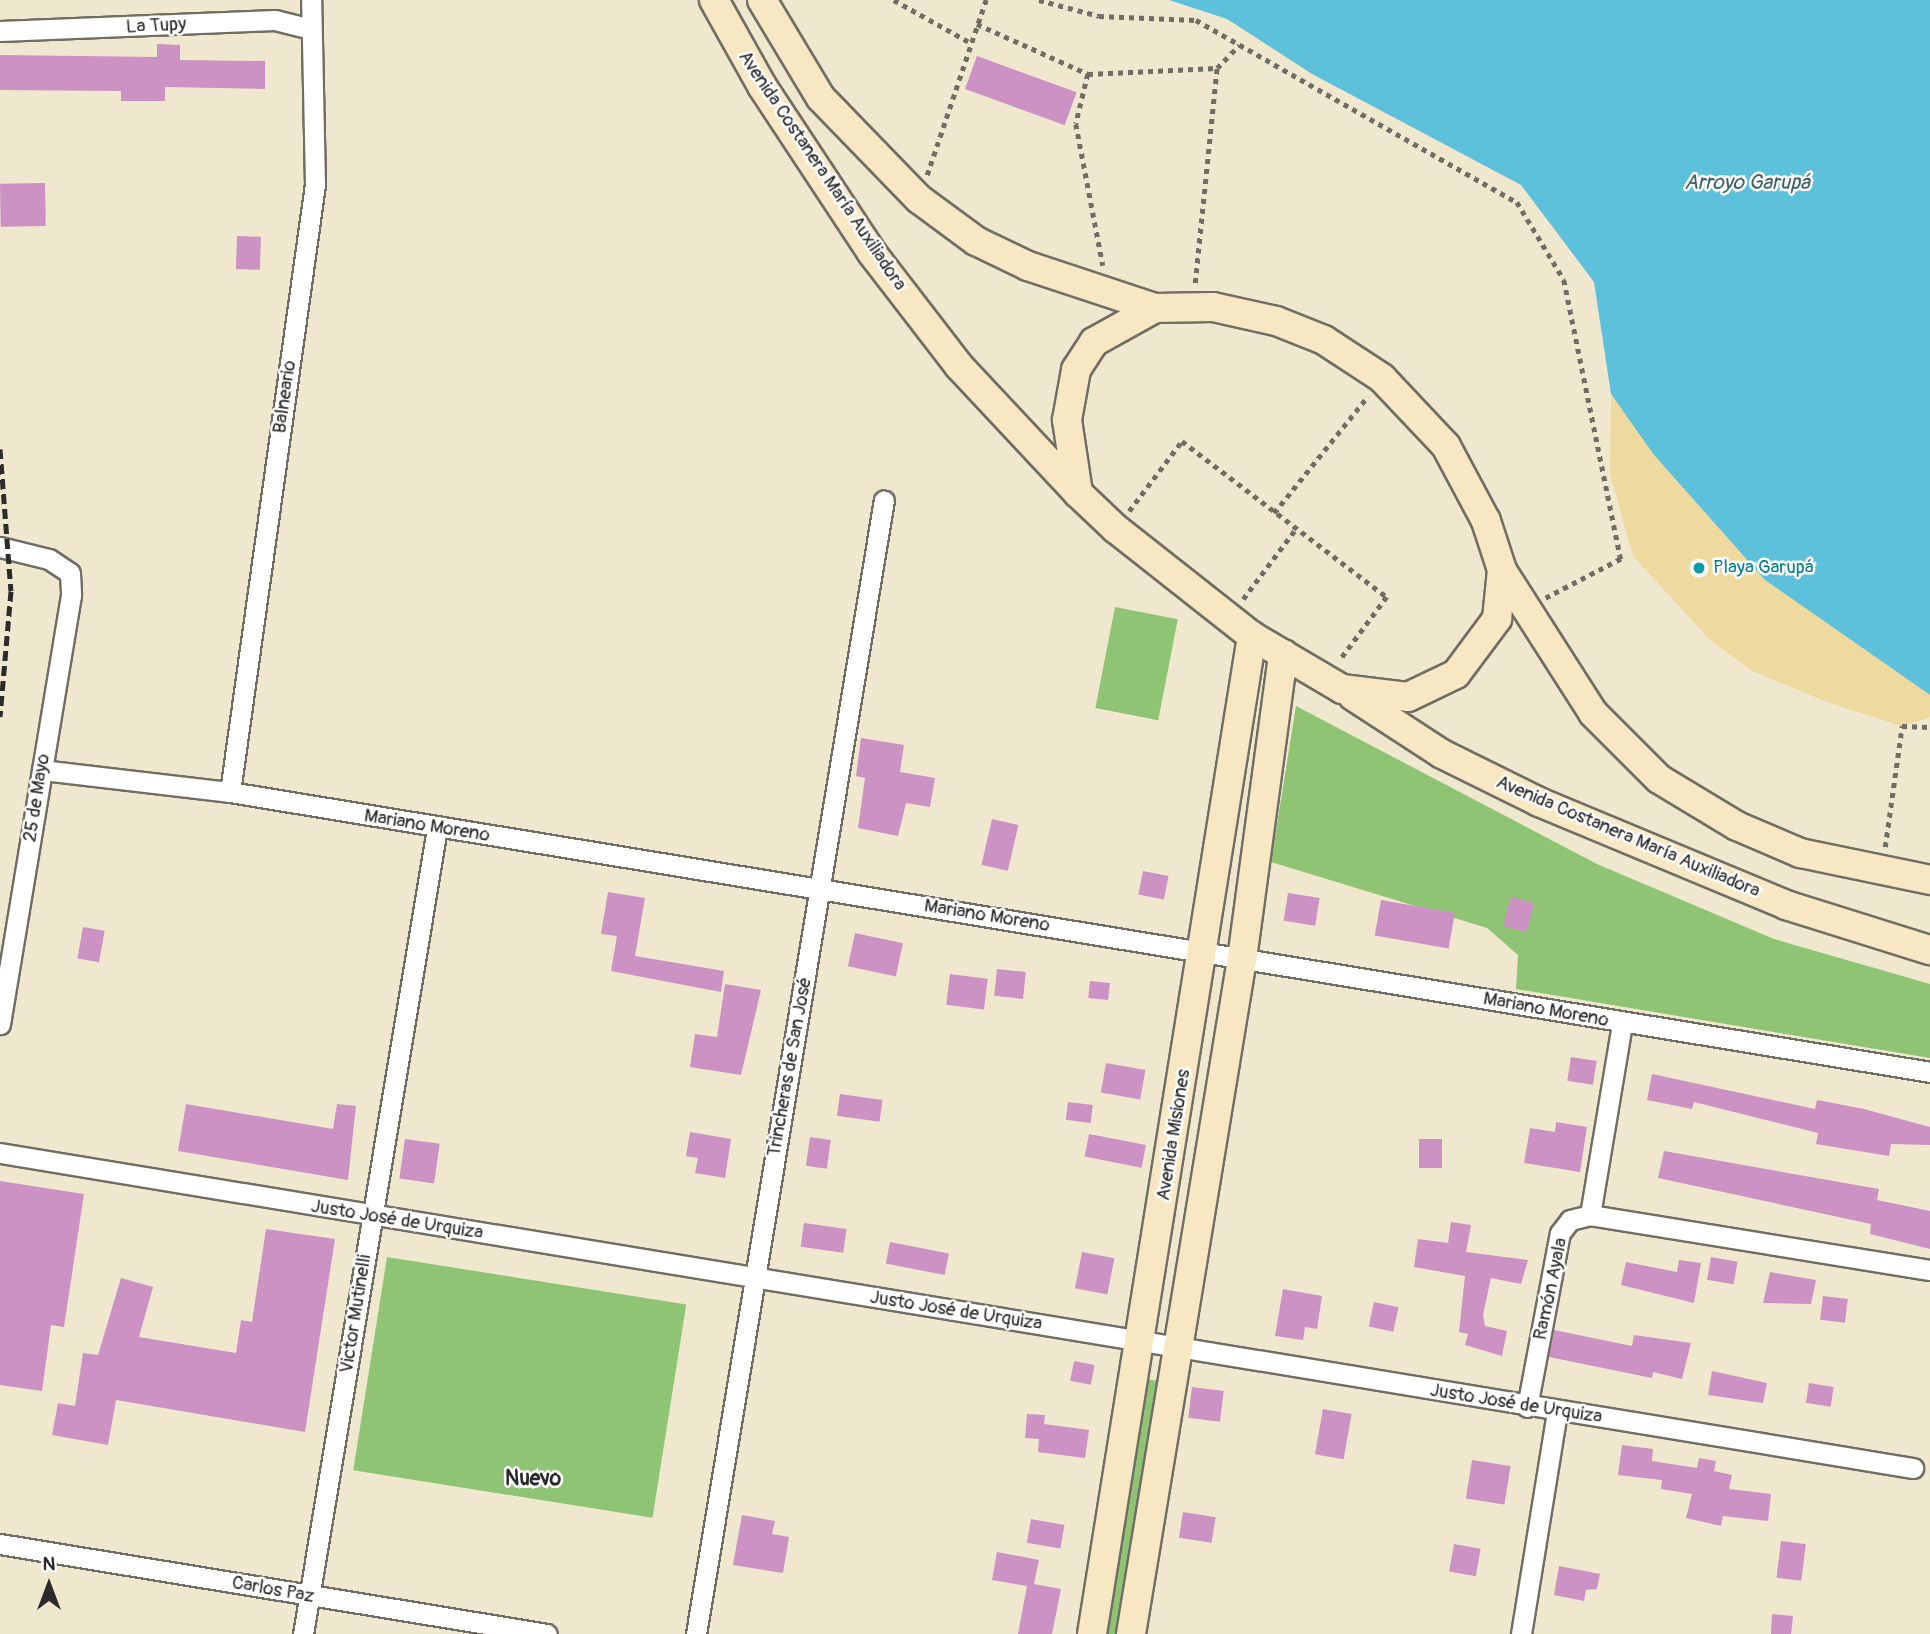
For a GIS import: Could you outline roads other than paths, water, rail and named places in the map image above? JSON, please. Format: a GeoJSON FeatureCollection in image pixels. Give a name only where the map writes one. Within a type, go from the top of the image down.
{"type":"FeatureCollection","features":[{"type":"Feature","properties":{"kind":"main road","name":"Avenida Costanera María Auxiliadora"},"geometry":{"type":"LineString","coordinates":[[714,0],[762,86],[872,253],[959,366],[1078,493],[1116,529],[1252,636],[1334,684],[1442,754],[1539,802],[1786,905],[1930,950]]}},
{"type":"Feature","properties":{"kind":"main road","name":"Avenida Costanera María Auxiliadora"},"geometry":{"type":"LineString","coordinates":[[762,0],[821,98],[919,199],[976,241],[1108,295],[1155,308]]}},
{"type":"Feature","properties":{"kind":"main road"},"geometry":{"type":"LineString","coordinates":[[1078,493],[1067,420],[1076,370],[1094,342],[1155,308],[1193,307],[1276,321],[1324,340],[1382,379],[1446,446],[1486,520],[1502,570],[1523,610],[1593,713],[1659,779],[1737,826],[1800,853],[1881,873],[1930,880]]}},
{"type":"Feature","properties":{"kind":"main road"},"geometry":{"type":"LineString","coordinates":[[1334,684],[1408,697],[1456,674],[1497,619],[1502,570]]}},
{"type":"Feature","properties":{"kind":"main road","name":"Avenida Misiones"},"geometry":{"type":"LineString","coordinates":[[1092,1634],[1204,952],[1252,636]]}},
{"type":"Feature","properties":{"kind":"main road","name":"Avenida Misiones"},"geometry":{"type":"LineString","coordinates":[[1131,1634],[1242,958],[1283,654]]}},
{"type":"Feature","properties":{"kind":"street","name":"Balneario"},"geometry":{"type":"LineString","coordinates":[[230,792],[315,184],[311,0]]}},
{"type":"Feature","properties":{"kind":"street","name":"La Tupy"},"geometry":{"type":"LineString","coordinates":[[0,31],[275,20],[312,29]]}},
{"type":"Feature","properties":{"kind":"street","name":"Trincheras de San José"},"geometry":{"type":"LineString","coordinates":[[696,1634],[884,500]]}},
{"type":"Feature","properties":{"kind":"street","name":"25 de Mayo"},"geometry":{"type":"LineString","coordinates":[[0,547],[48,559],[70,573],[42,770],[0,1024]]}},
{"type":"Feature","properties":{"kind":"street","name":"Mariano Moreno"},"geometry":{"type":"LineString","coordinates":[[42,770],[230,792],[1930,1072]]}},
{"type":"Feature","properties":{"kind":"street","name":"Victor Mutinelli"},"geometry":{"type":"LineString","coordinates":[[303,1634],[437,828]]}},
{"type":"Feature","properties":{"kind":"street"},"geometry":{"type":"LineString","coordinates":[[1622,1023],[1590,1214],[1930,1270]]}},
{"type":"Feature","properties":{"kind":"street","name":"Justo José de Urquiza"},"geometry":{"type":"LineString","coordinates":[[0,1153],[372,1217],[1913,1468]]}},
{"type":"Feature","properties":{"kind":"street","name":"Ramón Ayala"},"geometry":{"type":"LineString","coordinates":[[1527,1407],[1560,1233],[1570,1220],[1590,1214]]}},
{"type":"Feature","properties":{"kind":"street"},"geometry":{"type":"LineString","coordinates":[[1521,1634],[1557,1411]]}},
{"type":"Feature","properties":{"kind":"street","name":"Carlos Paz"},"geometry":{"type":"LineString","coordinates":[[0,1544],[547,1634]]}},
{"type":"Feature","properties":{"kind":"water","name":"Arroyo Garupá"},"geometry":{"type":"Polygon","coordinates":[[[1169,0],[1930,0],[1930,695],[1765,580],[1654,455],[1611,394],[1594,282],[1521,185],[1312,74],[1227,19],[1169,0]]]}},
{"type":"Feature","properties":{"kind":"railway"},"geometry":{"type":"LineString","coordinates":[[0,449],[11,591],[0,717]]}},
{"type":"Feature","properties":{"kind":"place","name":"Playa Garupá"},"geometry":{"type":"Point","coordinates":[1699,568]}},
{"type":"Feature","properties":{"kind":"district","name":"Nuevo"},"geometry":{"type":"Point","coordinates":[533,1479]}}]}
